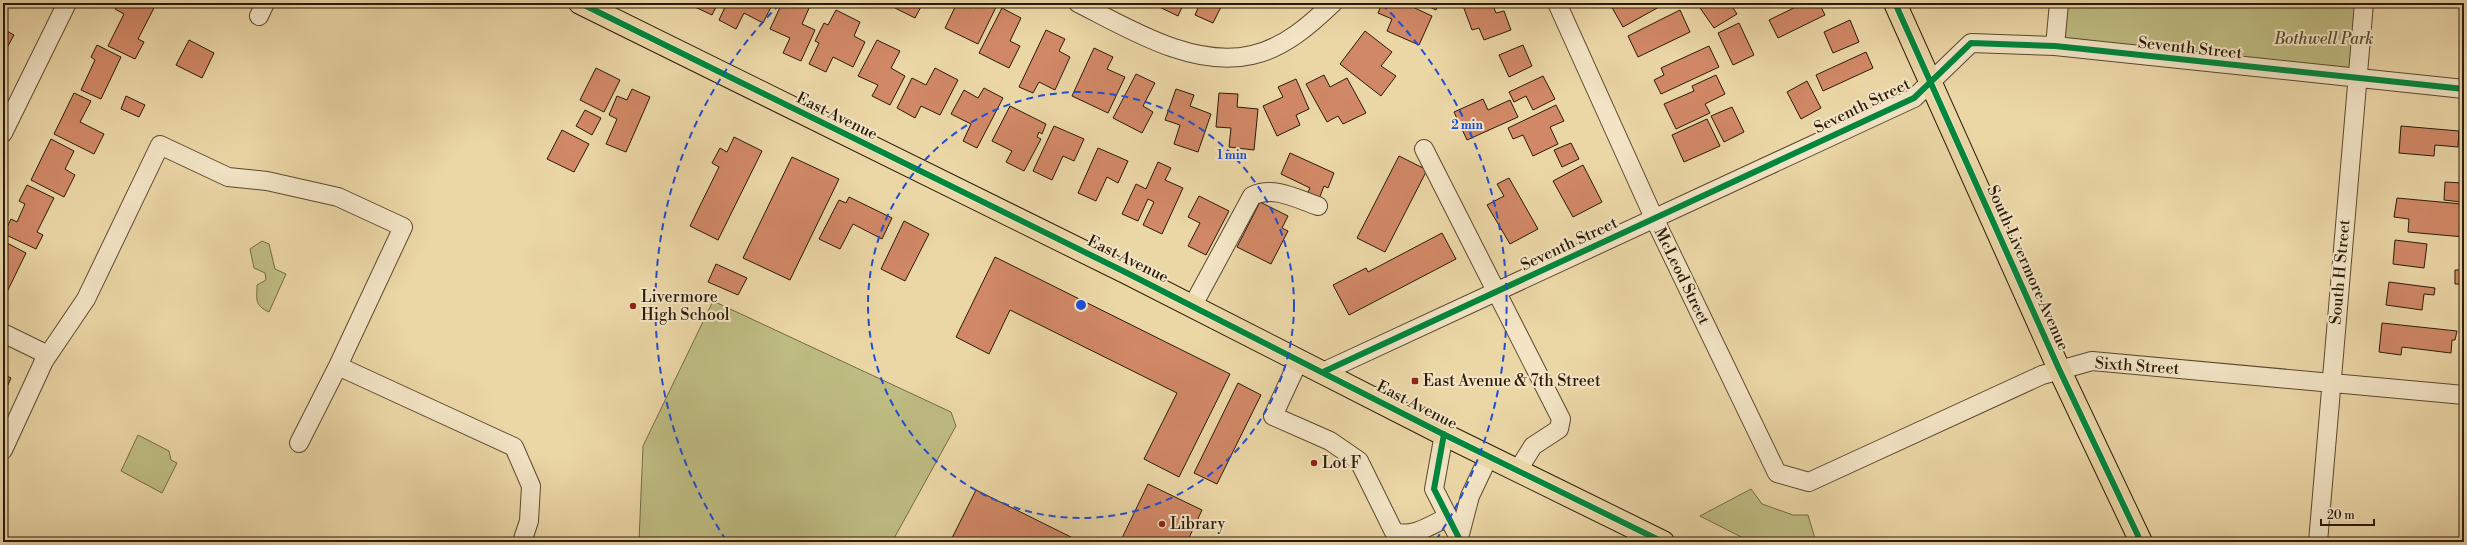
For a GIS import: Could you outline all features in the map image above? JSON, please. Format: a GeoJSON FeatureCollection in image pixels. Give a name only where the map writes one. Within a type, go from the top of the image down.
{"type":"FeatureCollection","features":[{"type":"Feature","properties":{"kind":"main road","name":"East Avenue"},"geometry":{"type":"LineString","coordinates":[[580,3],[1192,305],[1444,434],[1663,542]]}},
{"type":"Feature","properties":{"kind":"main road","name":"South Livermore Avenue"},"geometry":{"type":"LineString","coordinates":[[1895,3],[2059,369],[2141,542]]}},
{"type":"Feature","properties":{"kind":"street"},"geometry":{"type":"LineString","coordinates":[[1078,3],[1160,44],[1213,57],[1252,55],[1283,42],[1309,26],[1333,3]]}},
{"type":"Feature","properties":{"kind":"street","name":"McLeod Street"},"geometry":{"type":"LineString","coordinates":[[1557,3],[1654,218],[1777,473],[1809,482]]}},
{"type":"Feature","properties":{"kind":"street"},"geometry":{"type":"LineString","coordinates":[[2055,46],[2059,3]]}},
{"type":"Feature","properties":{"kind":"street","name":"South H Street"},"geometry":{"type":"LineString","coordinates":[[2318,542],[2330,383],[2364,3]]}},
{"type":"Feature","properties":{"kind":"street"},"geometry":{"type":"LineString","coordinates":[[3,133],[63,4]]}},
{"type":"Feature","properties":{"kind":"street","name":"Seventh Street"},"geometry":{"type":"LineString","coordinates":[[1323,372],[1914,98],[1971,43],[2055,46],[2464,89]]}},
{"type":"Feature","properties":{"kind":"street"},"geometry":{"type":"LineString","coordinates":[[3,450],[48,354],[86,299],[160,145],[228,177],[267,181],[338,197],[404,227],[338,366],[299,443]]}},
{"type":"Feature","properties":{"kind":"street"},"geometry":{"type":"LineString","coordinates":[[1424,149],[1561,419],[1559,428],[1533,446],[1518,470]]}},
{"type":"Feature","properties":{"kind":"street"},"geometry":{"type":"LineString","coordinates":[[1192,305],[1252,196],[1262,191],[1271,190],[1318,206]]}},
{"type":"Feature","properties":{"kind":"street"},"geometry":{"type":"LineString","coordinates":[[3,333],[48,354]]}},
{"type":"Feature","properties":{"kind":"street"},"geometry":{"type":"LineString","coordinates":[[1299,360],[1273,416],[1330,441],[1359,462],[1394,532],[1404,535],[1413,533],[1448,517]]}},
{"type":"Feature","properties":{"kind":"street","name":"Sixth Street"},"geometry":{"type":"LineString","coordinates":[[1809,482],[2059,369],[2092,361],[2464,395]]}},
{"type":"Feature","properties":{"kind":"street"},"geometry":{"type":"LineString","coordinates":[[338,366],[514,447],[531,486],[529,521],[522,542]]}},
{"type":"Feature","properties":{"kind":"street"},"geometry":{"type":"LineString","coordinates":[[1444,434],[1434,489],[1460,540]]}},
{"type":"Feature","properties":{"kind":"street"},"geometry":{"type":"LineString","coordinates":[[1460,540],[1470,496],[1488,456]]}},
{"type":"Feature","properties":{"kind":"green space","name":"Bothwell Park"},"geometry":{"type":"Polygon","coordinates":[[[2059,3],[2364,3],[2357,79],[2055,46],[2059,3]]]}},
{"type":"Feature","properties":{"kind":"green space"},"geometry":{"type":"Polygon","coordinates":[[[262,241],[269,244],[275,269],[286,274],[269,312],[261,307],[257,302],[257,285],[266,280],[265,273],[254,268],[250,249],[262,241]]]}},
{"type":"Feature","properties":{"kind":"green space"},"geometry":{"type":"Polygon","coordinates":[[[713,301],[951,412],[956,426],[892,542],[639,542],[643,446],[713,301]]]}},
{"type":"Feature","properties":{"kind":"green space"},"geometry":{"type":"Polygon","coordinates":[[[138,435],[169,451],[171,460],[177,463],[162,493],[121,471],[138,435]]]}},
{"type":"Feature","properties":{"kind":"green space"},"geometry":{"type":"Polygon","coordinates":[[[1751,489],[1762,504],[1793,515],[1808,515],[1816,542],[1751,542],[1700,516],[1751,489]]]}},
{"type":"Feature","properties":{"kind":"building"},"geometry":{"type":"Polygon","coordinates":[[[118,3],[150,3],[155,6],[138,39],[144,42],[135,59],[108,46],[124,14],[115,9],[118,3]]]}},
{"type":"Feature","properties":{"kind":"building"},"geometry":{"type":"Polygon","coordinates":[[[697,3],[718,3],[712,15],[695,7],[697,3]]]}},
{"type":"Feature","properties":{"kind":"building"},"geometry":{"type":"Polygon","coordinates":[[[727,3],[773,3],[763,23],[744,13],[736,29],[719,20],[727,3]]]}},
{"type":"Feature","properties":{"kind":"building"},"geometry":{"type":"Polygon","coordinates":[[[782,3],[803,3],[810,6],[802,24],[815,30],[801,61],[783,53],[790,38],[770,29],[782,3]]]}},
{"type":"Feature","properties":{"kind":"building"},"geometry":{"type":"Polygon","coordinates":[[[893,3],[923,3],[915,18],[891,6],[893,3]]]}},
{"type":"Feature","properties":{"kind":"building"},"geometry":{"type":"Polygon","coordinates":[[[957,3],[971,8],[974,3],[998,3],[978,44],[945,28],[957,3]]]}},
{"type":"Feature","properties":{"kind":"building"},"geometry":{"type":"Polygon","coordinates":[[[1151,3],[1184,3],[1178,16],[1151,3]]]}},
{"type":"Feature","properties":{"kind":"building"},"geometry":{"type":"Polygon","coordinates":[[[1200,3],[1223,3],[1213,23],[1195,15],[1200,3]]]}},
{"type":"Feature","properties":{"kind":"building"},"geometry":{"type":"Polygon","coordinates":[[[1382,3],[1404,3],[1432,16],[1419,45],[1387,31],[1392,19],[1378,13],[1382,3]]]}},
{"type":"Feature","properties":{"kind":"building"},"geometry":{"type":"Polygon","coordinates":[[[1421,3],[1439,3],[1436,10],[1421,3]]]}},
{"type":"Feature","properties":{"kind":"building"},"geometry":{"type":"Polygon","coordinates":[[[1462,3],[1492,3],[1496,13],[1504,11],[1511,30],[1484,40],[1479,28],[1472,30],[1462,3]]]}},
{"type":"Feature","properties":{"kind":"building"},"geometry":{"type":"Polygon","coordinates":[[[1657,3],[1659,7],[1623,27],[1610,4],[1657,3]]]}},
{"type":"Feature","properties":{"kind":"building"},"geometry":{"type":"Polygon","coordinates":[[[1701,3],[1730,3],[1737,14],[1714,28],[1698,5],[1701,3]]]}},
{"type":"Feature","properties":{"kind":"building"},"geometry":{"type":"Polygon","coordinates":[[[1804,3],[1819,3],[1825,15],[1778,38],[1769,20],[1804,3]]]}},
{"type":"Feature","properties":{"kind":"building"},"geometry":{"type":"Polygon","coordinates":[[[1002,8],[1021,18],[1010,41],[1020,46],[1009,68],[979,53],[1002,8]]]}},
{"type":"Feature","properties":{"kind":"building"},"geometry":{"type":"Polygon","coordinates":[[[836,10],[860,22],[854,36],[865,42],[853,67],[833,57],[826,72],[809,64],[819,43],[815,41],[824,23],[828,25],[836,10]]]}},
{"type":"Feature","properties":{"kind":"building"},"geometry":{"type":"Polygon","coordinates":[[[1680,10],[1690,32],[1638,57],[1628,36],[1680,10]]]}},
{"type":"Feature","properties":{"kind":"building"},"geometry":{"type":"Polygon","coordinates":[[[1850,20],[1859,42],[1833,53],[1824,32],[1850,20]]]}},
{"type":"Feature","properties":{"kind":"building"},"geometry":{"type":"Polygon","coordinates":[[[1739,23],[1754,55],[1733,65],[1718,33],[1739,23]]]}},
{"type":"Feature","properties":{"kind":"building"},"geometry":{"type":"Polygon","coordinates":[[[3,29],[14,35],[3,55],[3,29]]]}},
{"type":"Feature","properties":{"kind":"building"},"geometry":{"type":"Polygon","coordinates":[[[1046,30],[1065,39],[1059,51],[1070,57],[1055,90],[1039,82],[1033,93],[1019,87],[1046,30]]]}},
{"type":"Feature","properties":{"kind":"building"},"geometry":{"type":"Polygon","coordinates":[[[1365,31],[1392,52],[1381,66],[1396,76],[1381,96],[1340,64],[1365,31]]]}},
{"type":"Feature","properties":{"kind":"building"},"geometry":{"type":"Polygon","coordinates":[[[189,40],[214,53],[202,78],[176,65],[189,40]]]}},
{"type":"Feature","properties":{"kind":"building"},"geometry":{"type":"Polygon","coordinates":[[[877,40],[900,51],[891,68],[905,76],[890,105],[872,96],[878,85],[858,76],[877,40]]]}},
{"type":"Feature","properties":{"kind":"building"},"geometry":{"type":"Polygon","coordinates":[[[97,45],[121,57],[101,99],[81,90],[95,60],[91,57],[97,45]]]}},
{"type":"Feature","properties":{"kind":"building"},"geometry":{"type":"Polygon","coordinates":[[[1523,45],[1532,66],[1509,77],[1499,55],[1523,45]]]}},
{"type":"Feature","properties":{"kind":"building"},"geometry":{"type":"Polygon","coordinates":[[[1709,46],[1719,67],[1661,94],[1654,80],[1664,75],[1661,68],[1709,46]]]}},
{"type":"Feature","properties":{"kind":"building"},"geometry":{"type":"Polygon","coordinates":[[[1094,48],[1113,57],[1107,69],[1125,77],[1108,113],[1072,96],[1094,48]]]}},
{"type":"Feature","properties":{"kind":"building"},"geometry":{"type":"Polygon","coordinates":[[[1866,52],[1873,68],[1823,91],[1816,75],[1866,52]]]}},
{"type":"Feature","properties":{"kind":"building"},"geometry":{"type":"Polygon","coordinates":[[[596,68],[620,80],[604,112],[580,100],[596,68]]]}},
{"type":"Feature","properties":{"kind":"building"},"geometry":{"type":"Polygon","coordinates":[[[935,68],[958,80],[940,115],[921,106],[915,118],[897,108],[912,78],[926,85],[935,68]]]}},
{"type":"Feature","properties":{"kind":"building"},"geometry":{"type":"Polygon","coordinates":[[[1136,74],[1155,83],[1143,106],[1153,112],[1142,133],[1113,118],[1136,74]]]}},
{"type":"Feature","properties":{"kind":"building"},"geometry":{"type":"Polygon","coordinates":[[[1324,75],[1330,87],[1347,78],[1366,113],[1343,124],[1338,116],[1327,122],[1306,84],[1324,75]]]}},
{"type":"Feature","properties":{"kind":"building"},"geometry":{"type":"Polygon","coordinates":[[[1716,75],[1725,94],[1705,104],[1710,113],[1676,129],[1664,104],[1694,91],[1692,86],[1716,75]]]}},
{"type":"Feature","properties":{"kind":"building"},"geometry":{"type":"Polygon","coordinates":[[[1543,76],[1555,99],[1533,110],[1526,96],[1514,102],[1509,92],[1543,76]]]}},
{"type":"Feature","properties":{"kind":"building"},"geometry":{"type":"Polygon","coordinates":[[[1296,79],[1309,109],[1296,115],[1300,125],[1277,136],[1263,106],[1283,97],[1278,87],[1296,79]]]}},
{"type":"Feature","properties":{"kind":"building"},"geometry":{"type":"Polygon","coordinates":[[[1807,81],[1821,108],[1801,119],[1787,92],[1807,81]]]}},
{"type":"Feature","properties":{"kind":"building"},"geometry":{"type":"Polygon","coordinates":[[[984,88],[1003,98],[977,148],[963,141],[971,124],[951,114],[964,90],[978,98],[984,88]]]}},
{"type":"Feature","properties":{"kind":"building"},"geometry":{"type":"Polygon","coordinates":[[[632,89],[650,97],[626,152],[606,144],[617,119],[609,115],[617,96],[627,100],[632,89]]]}},
{"type":"Feature","properties":{"kind":"building"},"geometry":{"type":"Polygon","coordinates":[[[1176,89],[1194,95],[1190,106],[1211,114],[1198,152],[1174,144],[1180,125],[1165,120],[1176,89]]]}},
{"type":"Feature","properties":{"kind":"building"},"geometry":{"type":"Polygon","coordinates":[[[74,93],[91,101],[80,122],[104,134],[94,154],[54,134],[74,93]]]}},
{"type":"Feature","properties":{"kind":"building"},"geometry":{"type":"Polygon","coordinates":[[[1219,93],[1238,94],[1237,107],[1258,109],[1254,150],[1229,147],[1231,128],[1216,127],[1219,93]]]}},
{"type":"Feature","properties":{"kind":"building"},"geometry":{"type":"Polygon","coordinates":[[[126,96],[145,105],[139,117],[121,109],[126,96]]]}},
{"type":"Feature","properties":{"kind":"building"},"geometry":{"type":"Polygon","coordinates":[[[1483,99],[1488,110],[1510,100],[1518,117],[1467,140],[1454,112],[1483,99]]]}},
{"type":"Feature","properties":{"kind":"building"},"geometry":{"type":"Polygon","coordinates":[[[1556,105],[1564,121],[1550,127],[1558,144],[1533,156],[1523,135],[1513,139],[1508,128],[1556,105]]]}},
{"type":"Feature","properties":{"kind":"building"},"geometry":{"type":"Polygon","coordinates":[[[1010,106],[1046,124],[1042,134],[1039,132],[1037,137],[1041,139],[1024,171],[1006,162],[1012,151],[992,141],[1010,106]]]}},
{"type":"Feature","properties":{"kind":"building"},"geometry":{"type":"Polygon","coordinates":[[[1732,107],[1744,132],[1724,142],[1711,116],[1732,107]]]}},
{"type":"Feature","properties":{"kind":"building"},"geometry":{"type":"Polygon","coordinates":[[[585,110],[601,118],[592,135],[576,126],[585,110]]]}},
{"type":"Feature","properties":{"kind":"building"},"geometry":{"type":"Polygon","coordinates":[[[1707,119],[1720,146],[1684,162],[1672,135],[1707,119]]]}},
{"type":"Feature","properties":{"kind":"building"},"geometry":{"type":"Polygon","coordinates":[[[1054,126],[1084,139],[1074,161],[1063,156],[1052,180],[1033,171],[1054,126]]]}},
{"type":"Feature","properties":{"kind":"building"},"geometry":{"type":"Polygon","coordinates":[[[2401,126],[2459,131],[2458,147],[2435,145],[2434,156],[2399,153],[2401,126]]]}},
{"type":"Feature","properties":{"kind":"building"},"geometry":{"type":"Polygon","coordinates":[[[562,130],[589,144],[574,172],[547,159],[562,130]]]}},
{"type":"Feature","properties":{"kind":"building"},"geometry":{"type":"Polygon","coordinates":[[[734,137],[762,151],[718,240],[690,226],[719,167],[712,163],[720,148],[727,152],[734,137]]]}},
{"type":"Feature","properties":{"kind":"building"},"geometry":{"type":"Polygon","coordinates":[[[51,139],[74,151],[65,169],[75,175],[64,197],[31,180],[51,139]]]}},
{"type":"Feature","properties":{"kind":"building"},"geometry":{"type":"Polygon","coordinates":[[[1571,143],[1579,159],[1562,167],[1554,150],[1571,143]]]}},
{"type":"Feature","properties":{"kind":"building"},"geometry":{"type":"Polygon","coordinates":[[[1098,148],[1128,161],[1118,183],[1107,177],[1096,201],[1078,193],[1098,148]]]}},
{"type":"Feature","properties":{"kind":"building"},"geometry":{"type":"Polygon","coordinates":[[[1290,153],[1334,173],[1328,188],[1324,186],[1319,199],[1307,194],[1310,188],[1281,174],[1290,153]]]}},
{"type":"Feature","properties":{"kind":"building"},"geometry":{"type":"Polygon","coordinates":[[[1399,156],[1427,170],[1385,252],[1357,238],[1399,156]]]}},
{"type":"Feature","properties":{"kind":"building"},"geometry":{"type":"Polygon","coordinates":[[[792,157],[839,179],[790,280],[743,258],[792,157]]]}},
{"type":"Feature","properties":{"kind":"building"},"geometry":{"type":"Polygon","coordinates":[[[1158,162],[1171,168],[1165,180],[1183,188],[1162,234],[1143,225],[1154,202],[1148,199],[1138,221],[1122,214],[1136,184],[1146,189],[1158,162]]]}},
{"type":"Feature","properties":{"kind":"building"},"geometry":{"type":"Polygon","coordinates":[[[1583,165],[1602,202],[1573,217],[1553,181],[1583,165]]]}},
{"type":"Feature","properties":{"kind":"building"},"geometry":{"type":"Polygon","coordinates":[[[1509,178],[1538,229],[1510,244],[1487,205],[1504,196],[1497,184],[1509,178]]]}},
{"type":"Feature","properties":{"kind":"building"},"geometry":{"type":"Polygon","coordinates":[[[2445,182],[2462,183],[2461,202],[2444,200],[2445,182]]]}},
{"type":"Feature","properties":{"kind":"building"},"geometry":{"type":"Polygon","coordinates":[[[27,185],[54,198],[37,232],[43,235],[36,249],[4,234],[11,219],[17,222],[25,204],[19,201],[27,185]]]}},
{"type":"Feature","properties":{"kind":"building"},"geometry":{"type":"Polygon","coordinates":[[[1199,196],[1229,211],[1206,255],[1188,246],[1200,223],[1188,217],[1199,196]]]}},
{"type":"Feature","properties":{"kind":"building"},"geometry":{"type":"Polygon","coordinates":[[[849,197],[892,218],[882,239],[853,224],[840,249],[819,239],[839,200],[846,203],[849,197]]]}},
{"type":"Feature","properties":{"kind":"building"},"geometry":{"type":"Polygon","coordinates":[[[2397,198],[2462,204],[2464,237],[2408,232],[2409,219],[2394,217],[2397,198]]]}},
{"type":"Feature","properties":{"kind":"building"},"geometry":{"type":"Polygon","coordinates":[[[1260,202],[1288,216],[1282,228],[1288,231],[1271,264],[1237,247],[1260,202]]]}},
{"type":"Feature","properties":{"kind":"building"},"geometry":{"type":"Polygon","coordinates":[[[904,221],[929,234],[905,281],[881,269],[904,221]]]}},
{"type":"Feature","properties":{"kind":"building"},"geometry":{"type":"Polygon","coordinates":[[[1442,233],[1456,259],[1349,315],[1333,285],[1366,268],[1368,272],[1442,233]]]}},
{"type":"Feature","properties":{"kind":"building"},"geometry":{"type":"Polygon","coordinates":[[[2395,240],[2427,244],[2424,268],[2393,264],[2395,240]]]}},
{"type":"Feature","properties":{"kind":"building"},"geometry":{"type":"Polygon","coordinates":[[[3,241],[26,253],[6,294],[3,293],[3,241]]]}},
{"type":"Feature","properties":{"kind":"building"},"geometry":{"type":"Polygon","coordinates":[[[995,257],[1230,374],[1179,477],[1144,459],[1177,393],[1010,310],[989,354],[956,337],[995,257]]]}},
{"type":"Feature","properties":{"kind":"building"},"geometry":{"type":"Polygon","coordinates":[[[716,264],[747,278],[738,295],[708,282],[716,264]]]}},
{"type":"Feature","properties":{"kind":"building"},"geometry":{"type":"Polygon","coordinates":[[[2455,270],[2464,270],[2464,284],[2455,284],[2455,270]]]}},
{"type":"Feature","properties":{"kind":"building"},"geometry":{"type":"Polygon","coordinates":[[[2389,282],[2435,288],[2434,295],[2424,294],[2422,310],[2386,305],[2389,282]]]}},
{"type":"Feature","properties":{"kind":"building"},"geometry":{"type":"Polygon","coordinates":[[[2382,323],[2457,331],[2455,340],[2452,340],[2451,353],[2402,347],[2401,355],[2379,352],[2382,323]]]}},
{"type":"Feature","properties":{"kind":"building"},"geometry":{"type":"Polygon","coordinates":[[[3,374],[11,378],[3,396],[3,374]]]}},
{"type":"Feature","properties":{"kind":"building"},"geometry":{"type":"Polygon","coordinates":[[[1238,383],[1261,395],[1217,484],[1194,473],[1238,383]]]}},
{"type":"Feature","properties":{"kind":"building","name":"Library"},"geometry":{"type":"Polygon","coordinates":[[[1148,484],[1202,510],[1187,542],[1130,542],[1122,538],[1148,484]]]}},
{"type":"Feature","properties":{"kind":"building"},"geometry":{"type":"Polygon","coordinates":[[[976,490],[1081,542],[950,542],[976,490]]]}},
{"type":"Feature","properties":{"kind":"cycle path"},"geometry":{"type":"LineString","coordinates":[[580,3],[1127,273],[1439,432],[1663,542]]}},
{"type":"Feature","properties":{"kind":"cycle path"},"geometry":{"type":"LineString","coordinates":[[1895,3],[2059,369],[2141,542]]}},
{"type":"Feature","properties":{"kind":"cycle path"},"geometry":{"type":"LineString","coordinates":[[1323,372],[1914,98],[1971,43],[2055,46],[2464,89]]}},
{"type":"Feature","properties":{"kind":"cycle path"},"geometry":{"type":"LineString","coordinates":[[1444,434],[1434,489],[1461,542]]}},
{"type":"Feature","properties":{"kind":"place","name":"Livermore High School"},"geometry":{"type":"Point","coordinates":[633,306]}},
{"type":"Feature","properties":{"kind":"place","name":"East Avenue & 7th Street"},"geometry":{"type":"Point","coordinates":[1415,381]}},
{"type":"Feature","properties":{"kind":"place","name":"Lot F"},"geometry":{"type":"Point","coordinates":[1314,463]}},
{"type":"Feature","properties":{"kind":"place","name":"Library"},"geometry":{"type":"Point","coordinates":[1162,524]}}]}
